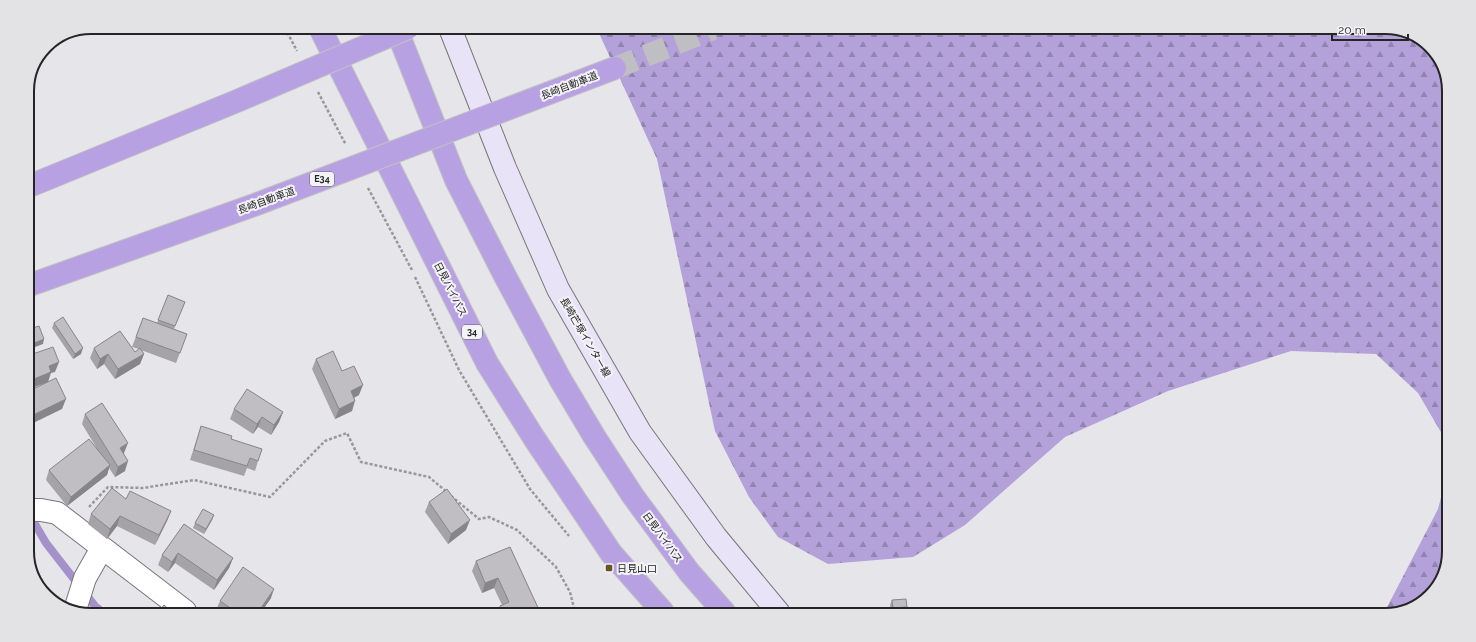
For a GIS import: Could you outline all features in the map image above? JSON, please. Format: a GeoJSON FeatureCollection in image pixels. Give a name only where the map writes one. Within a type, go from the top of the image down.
{"type":"FeatureCollection","features":[{"type":"Feature","properties":{"kind":"highway","name":"日見バイパス"},"geometry":{"type":"LineString","coordinates":[[323,34],[488,363],[534,438],[611,553],[659,608]]}},
{"type":"Feature","properties":{"kind":"highway"},"geometry":{"type":"LineString","coordinates":[[34,184],[237,101],[394,34]]}},
{"type":"Feature","properties":{"kind":"highway","name":"日見バイパス"},"geometry":{"type":"LineString","coordinates":[[398,34],[456,180],[560,379],[594,436],[633,496],[689,572],[721,608]]}},
{"type":"Feature","properties":{"kind":"highway","name":"長崎自動車道"},"geometry":{"type":"LineString","coordinates":[[34,284],[257,204],[615,68]]}},
{"type":"Feature","properties":{"kind":"main road","name":"長崎芒塚インター線"},"geometry":{"type":"LineString","coordinates":[[452,34],[505,168],[558,289],[640,432],[716,537],[776,608]]}},
{"type":"Feature","properties":{"kind":"street"},"geometry":{"type":"LineString","coordinates":[[34,510],[57,513],[72,526],[181,608]]}},
{"type":"Feature","properties":{"kind":"street"},"geometry":{"type":"LineString","coordinates":[[76,606],[85,578],[102,548]]}},
{"type":"Feature","properties":{"kind":"path"},"geometry":{"type":"LineString","coordinates":[[72,526],[108,487],[143,488],[194,480],[270,497],[325,441],[347,433],[361,462],[429,477],[479,518],[488,518],[517,530],[556,567],[570,592],[574,608]]}},
{"type":"Feature","properties":{"kind":"green space"},"geometry":{"type":"Polygon","coordinates":[[[599,34],[1385,34],[1407,38],[1420,46],[1430,56],[1439,73],[1442,88],[1442,434],[1418,393],[1376,354],[1291,351],[1168,391],[1065,437],[965,525],[913,557],[828,564],[778,537],[749,497],[715,431],[657,159],[599,34]]]}},
{"type":"Feature","properties":{"kind":"green space"},"geometry":{"type":"Polygon","coordinates":[[[1442,494],[1442,551],[1438,573],[1430,586],[1422,594],[1407,604],[1387,608],[1438,509],[1442,494]]]}},
{"type":"Feature","properties":{"kind":"building"},"geometry":{"type":"Polygon","coordinates":[[[168,295],[185,302],[175,326],[158,320],[168,295]]]}},
{"type":"Feature","properties":{"kind":"building"},"geometry":{"type":"Polygon","coordinates":[[[63,317],[83,348],[75,354],[54,323],[63,317]]]}},
{"type":"Feature","properties":{"kind":"building"},"geometry":{"type":"Polygon","coordinates":[[[143,318],[187,334],[180,353],[136,337],[143,318]]]}},
{"type":"Feature","properties":{"kind":"building"},"geometry":{"type":"Polygon","coordinates":[[[39,326],[44,339],[34,343],[34,328],[39,326]]]}},
{"type":"Feature","properties":{"kind":"building"},"geometry":{"type":"Polygon","coordinates":[[[120,331],[135,352],[140,348],[144,354],[118,369],[108,354],[100,359],[94,348],[120,331]]]}},
{"type":"Feature","properties":{"kind":"building"},"geometry":{"type":"Polygon","coordinates":[[[53,347],[59,362],[49,366],[51,372],[34,379],[34,354],[53,347]]]}},
{"type":"Feature","properties":{"kind":"building"},"geometry":{"type":"Polygon","coordinates":[[[333,351],[342,371],[354,366],[363,385],[351,391],[355,401],[339,409],[316,359],[333,351]]]}},
{"type":"Feature","properties":{"kind":"building"},"geometry":{"type":"Polygon","coordinates":[[[56,378],[66,399],[34,415],[34,389],[56,378]]]}},
{"type":"Feature","properties":{"kind":"building"},"geometry":{"type":"Polygon","coordinates":[[[247,389],[283,412],[274,425],[262,417],[257,424],[234,409],[247,389]]]}},
{"type":"Feature","properties":{"kind":"building"},"geometry":{"type":"Polygon","coordinates":[[[102,403],[128,443],[120,448],[128,461],[118,467],[85,414],[102,403]]]}},
{"type":"Feature","properties":{"kind":"building"},"geometry":{"type":"Polygon","coordinates":[[[201,426],[232,436],[231,439],[262,449],[258,461],[250,458],[247,466],[194,450],[201,426]]]}},
{"type":"Feature","properties":{"kind":"building"},"geometry":{"type":"Polygon","coordinates":[[[89,439],[110,465],[71,497],[49,470],[89,439]]]}},
{"type":"Feature","properties":{"kind":"building"},"geometry":{"type":"Polygon","coordinates":[[[112,488],[126,499],[130,491],[171,511],[159,535],[120,516],[110,529],[91,514],[112,488]]]}},
{"type":"Feature","properties":{"kind":"building"},"geometry":{"type":"Polygon","coordinates":[[[447,489],[470,520],[451,534],[429,502],[447,489]]]}},
{"type":"Feature","properties":{"kind":"building"},"geometry":{"type":"Polygon","coordinates":[[[203,509],[214,515],[206,529],[195,523],[203,509]]]}},
{"type":"Feature","properties":{"kind":"building"},"geometry":{"type":"Polygon","coordinates":[[[184,524],[233,558],[217,580],[178,553],[172,562],[162,555],[184,524]]]}},
{"type":"Feature","properties":{"kind":"building"},"geometry":{"type":"Polygon","coordinates":[[[510,547],[538,608],[501,608],[500,606],[509,602],[498,578],[485,583],[476,561],[510,547]]]}},
{"type":"Feature","properties":{"kind":"building"},"geometry":{"type":"Polygon","coordinates":[[[243,567],[274,589],[261,608],[230,608],[220,601],[243,567]]]}},
{"type":"Feature","properties":{"kind":"building"},"geometry":{"type":"Polygon","coordinates":[[[906,599],[907,607],[893,608],[892,600],[906,599]]]}},
{"type":"Feature","properties":{"kind":"waterway"},"geometry":{"type":"LineString","coordinates":[[34,522],[46,543],[98,608]]}},
{"type":"Feature","properties":{"kind":"tunnel"},"geometry":{"type":"LineString","coordinates":[[615,68],[700,34]]}},
{"type":"Feature","properties":{"kind":"place","name":"日見山口"},"geometry":{"type":"Point","coordinates":[609,568]}}]}
